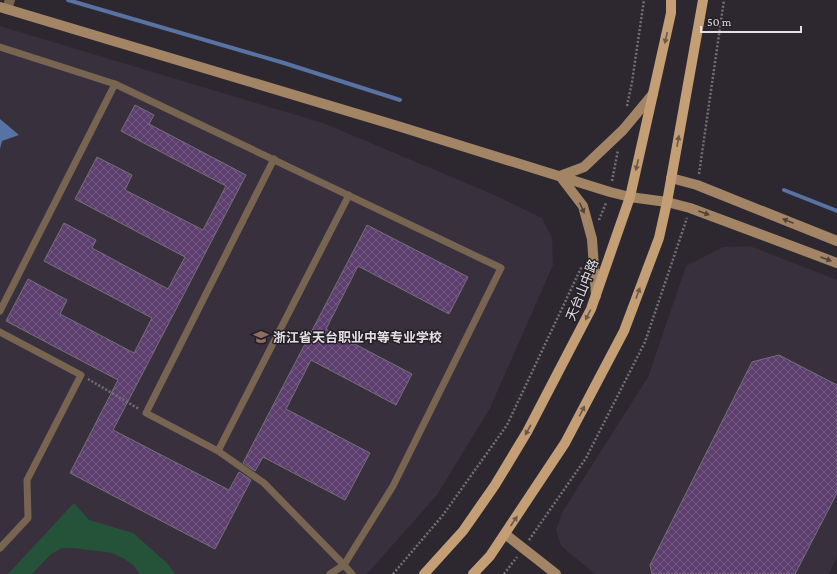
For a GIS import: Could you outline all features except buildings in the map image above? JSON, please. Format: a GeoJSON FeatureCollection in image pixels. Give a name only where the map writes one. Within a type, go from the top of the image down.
{"type":"FeatureCollection","features":[{"type":"Feature","properties":{"kind":"main road","name":"天台山中路"},"geometry":{"type":"LineString","coordinates":[[424,574],[463,531],[496,485],[527,432],[591,309],[630,197],[671,13],[671,0]]}},
{"type":"Feature","properties":{"kind":"main road"},"geometry":{"type":"LineString","coordinates":[[473,574],[490,556],[565,443],[624,331],[659,238],[667,202],[703,0]]}},
{"type":"Feature","properties":{"kind":"street"},"geometry":{"type":"LineString","coordinates":[[6,6],[610,192],[630,197],[667,202],[690,208],[837,263]]}},
{"type":"Feature","properties":{"kind":"street"},"geometry":{"type":"LineString","coordinates":[[560,176],[584,167],[623,130],[653,94]]}},
{"type":"Feature","properties":{"kind":"street"},"geometry":{"type":"LineString","coordinates":[[560,176],[583,206],[592,239],[596,296]]}},
{"type":"Feature","properties":{"kind":"street"},"geometry":{"type":"LineString","coordinates":[[671,178],[697,185],[837,241]]}},
{"type":"Feature","properties":{"kind":"street"},"geometry":{"type":"LineString","coordinates":[[505,534],[556,574]]}},
{"type":"Feature","properties":{"kind":"lane"},"geometry":{"type":"LineString","coordinates":[[0,47],[115,84],[501,268],[392,486],[344,565],[330,574]]}},
{"type":"Feature","properties":{"kind":"lane"},"geometry":{"type":"LineString","coordinates":[[0,311],[115,84]]}},
{"type":"Feature","properties":{"kind":"lane"},"geometry":{"type":"LineString","coordinates":[[274,159],[146,413],[218,451],[264,483],[352,574]]}},
{"type":"Feature","properties":{"kind":"lane"},"geometry":{"type":"LineString","coordinates":[[218,451],[349,195]]}},
{"type":"Feature","properties":{"kind":"lane"},"geometry":{"type":"LineString","coordinates":[[0,332],[81,374],[27,480],[28,518],[0,548]]}},
{"type":"Feature","properties":{"kind":"path"},"geometry":{"type":"LineString","coordinates":[[627,109],[644,0]]}},
{"type":"Feature","properties":{"kind":"path"},"geometry":{"type":"LineString","coordinates":[[592,239],[610,192],[623,130]]}},
{"type":"Feature","properties":{"kind":"path"},"geometry":{"type":"LineString","coordinates":[[393,574],[443,515],[507,425],[584,260]]}},
{"type":"Feature","properties":{"kind":"path"},"geometry":{"type":"LineString","coordinates":[[81,374],[146,413]]}},
{"type":"Feature","properties":{"kind":"shaded area","name":"浙江省天台职业中等专业学校"},"geometry":{"type":"Polygon","coordinates":[[[0,26],[323,123],[490,193],[542,218],[552,238],[553,265],[490,408],[437,495],[367,574],[0,574],[0,26]]]}},
{"type":"Feature","properties":{"kind":"shaded area"},"geometry":{"type":"Polygon","coordinates":[[[750,246],[837,280],[837,557],[829,574],[595,574],[561,546],[556,530],[563,511],[648,377],[686,266],[723,247],[750,246]]]}},
{"type":"Feature","properties":{"kind":"green space"},"geometry":{"type":"Polygon","coordinates":[[[74,503],[89,520],[133,533],[168,564],[175,574],[140,574],[134,566],[123,558],[112,553],[62,548],[51,554],[32,574],[8,574],[74,503]]]}},
{"type":"Feature","properties":{"kind":"water"},"geometry":{"type":"Polygon","coordinates":[[[0,119],[19,135],[2,141],[0,149],[0,119]]]}},
{"type":"Feature","properties":{"kind":"waterway"},"geometry":{"type":"LineString","coordinates":[[68,0],[284,63],[400,100]]}},
{"type":"Feature","properties":{"kind":"waterway"},"geometry":{"type":"LineString","coordinates":[[784,190],[837,211]]}},
{"type":"Feature","properties":{"kind":"place","name":"浙江省天台职业中等专业学校"},"geometry":{"type":"Point","coordinates":[261,337]}}]}
